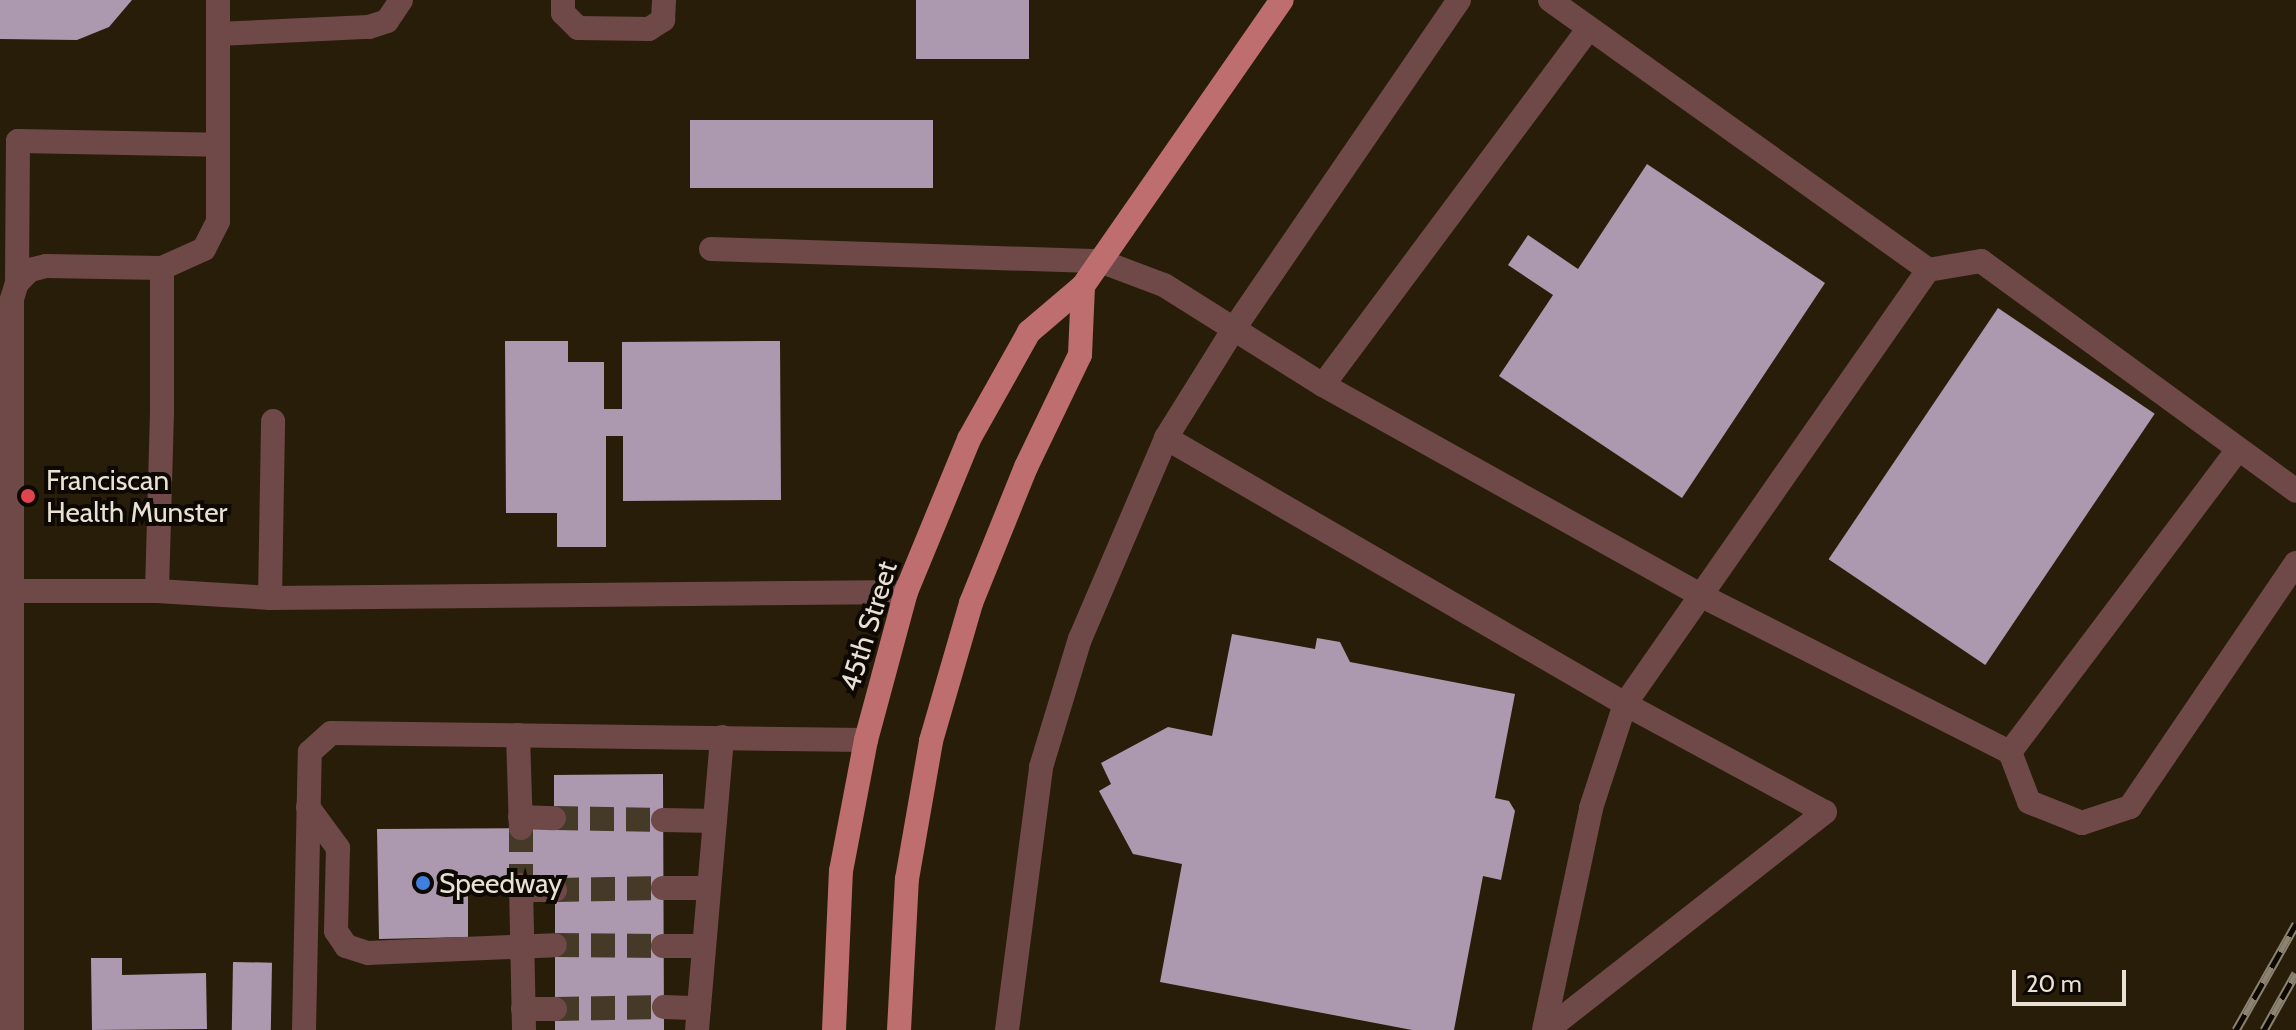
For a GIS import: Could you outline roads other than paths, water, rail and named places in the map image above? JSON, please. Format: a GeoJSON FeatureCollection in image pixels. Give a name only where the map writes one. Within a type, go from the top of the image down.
{"type":"FeatureCollection","features":[{"type":"Feature","properties":{"kind":"main road","name":"45th Street"},"geometry":{"type":"LineString","coordinates":[[834,1030],[841,871],[866,740],[906,592],[969,439],[1029,332],[1083,286],[1282,0]]}},
{"type":"Feature","properties":{"kind":"main road"},"geometry":{"type":"LineString","coordinates":[[899,1030],[907,879],[931,741],[971,603],[1026,467],[1080,355],[1083,286]]}},
{"type":"Feature","properties":{"kind":"lane"},"geometry":{"type":"LineString","coordinates":[[17,283],[30,270],[46,266],[162,268],[204,249],[218,221],[218,0]]}},
{"type":"Feature","properties":{"kind":"lane"},"geometry":{"type":"LineString","coordinates":[[218,34],[369,27],[387,21],[401,0]]}},
{"type":"Feature","properties":{"kind":"lane"},"geometry":{"type":"LineString","coordinates":[[563,0],[563,13],[578,28],[649,29],[663,20],[664,0]]}},
{"type":"Feature","properties":{"kind":"lane"},"geometry":{"type":"LineString","coordinates":[[1007,1030],[1041,767],[1080,639],[1166,438],[1235,327],[1459,0]]}},
{"type":"Feature","properties":{"kind":"lane"},"geometry":{"type":"LineString","coordinates":[[1550,0],[1928,270],[1981,261],[2296,491]]}},
{"type":"Feature","properties":{"kind":"lane"},"geometry":{"type":"LineString","coordinates":[[1323,385],[1589,28]]}},
{"type":"Feature","properties":{"kind":"lane"},"geometry":{"type":"LineString","coordinates":[[12,1030],[11,591],[6,488],[12,299],[17,283],[18,141],[218,145]]}},
{"type":"Feature","properties":{"kind":"lane"},"geometry":{"type":"LineString","coordinates":[[711,249],[1100,261],[1164,285],[1323,385],[1702,596],[2010,752],[2029,802],[2082,823],[2130,807],[2296,563]]}},
{"type":"Feature","properties":{"kind":"lane"},"geometry":{"type":"LineString","coordinates":[[157,591],[162,268]]}},
{"type":"Feature","properties":{"kind":"lane"},"geometry":{"type":"LineString","coordinates":[[1545,1030],[1591,808],[1625,704],[1928,270]]}},
{"type":"Feature","properties":{"kind":"lane"},"geometry":{"type":"LineString","coordinates":[[270,598],[273,421]]}},
{"type":"Feature","properties":{"kind":"lane"},"geometry":{"type":"LineString","coordinates":[[1166,438],[1625,704],[1825,812],[1545,1030]]}},
{"type":"Feature","properties":{"kind":"lane"},"geometry":{"type":"LineString","coordinates":[[2010,752],[2238,449]]}},
{"type":"Feature","properties":{"kind":"lane"},"geometry":{"type":"LineString","coordinates":[[11,591],[157,591],[270,598],[906,592]]}},
{"type":"Feature","properties":{"kind":"lane"},"geometry":{"type":"LineString","coordinates":[[304,1030],[310,752],[331,733],[866,740]]}},
{"type":"Feature","properties":{"kind":"lane"},"geometry":{"type":"LineString","coordinates":[[518,735],[520,823],[554,818]]}},
{"type":"Feature","properties":{"kind":"lane"},"geometry":{"type":"LineString","coordinates":[[664,1007],[698,1019],[722,737]]}},
{"type":"Feature","properties":{"kind":"lane"},"geometry":{"type":"LineString","coordinates":[[308,807],[338,848],[336,931],[346,946],[368,953],[555,945]]}},
{"type":"Feature","properties":{"kind":"lane"},"geometry":{"type":"LineString","coordinates":[[663,820],[715,821]]}},
{"type":"Feature","properties":{"kind":"lane"},"geometry":{"type":"LineString","coordinates":[[555,890],[521,887],[523,1020],[555,1009]]}},
{"type":"Feature","properties":{"kind":"lane"},"geometry":{"type":"LineString","coordinates":[[663,888],[709,888]]}},
{"type":"Feature","properties":{"kind":"lane"},"geometry":{"type":"LineString","coordinates":[[663,946],[704,946]]}},
{"type":"Feature","properties":{"kind":"tunnel"},"geometry":{"type":"LineString","coordinates":[[554,818],[663,820]]}},
{"type":"Feature","properties":{"kind":"tunnel"},"geometry":{"type":"LineString","coordinates":[[521,828],[521,885]]}},
{"type":"Feature","properties":{"kind":"tunnel"},"geometry":{"type":"LineString","coordinates":[[555,890],[663,888]]}},
{"type":"Feature","properties":{"kind":"tunnel"},"geometry":{"type":"LineString","coordinates":[[555,945],[663,946]]}},
{"type":"Feature","properties":{"kind":"tunnel"},"geometry":{"type":"LineString","coordinates":[[555,1009],[664,1007]]}},
{"type":"Feature","properties":{"kind":"railway"},"geometry":{"type":"LineString","coordinates":[[2236,1030],[2296,924]]}},
{"type":"Feature","properties":{"kind":"railway"},"geometry":{"type":"LineString","coordinates":[[2264,1030],[2296,973]]}},
{"type":"Feature","properties":{"kind":"place","name":"Franciscan Health Munster"},"geometry":{"type":"Point","coordinates":[28,496]}},
{"type":"Feature","properties":{"kind":"place","name":"Speedway"},"geometry":{"type":"Point","coordinates":[423,883]}}]}
